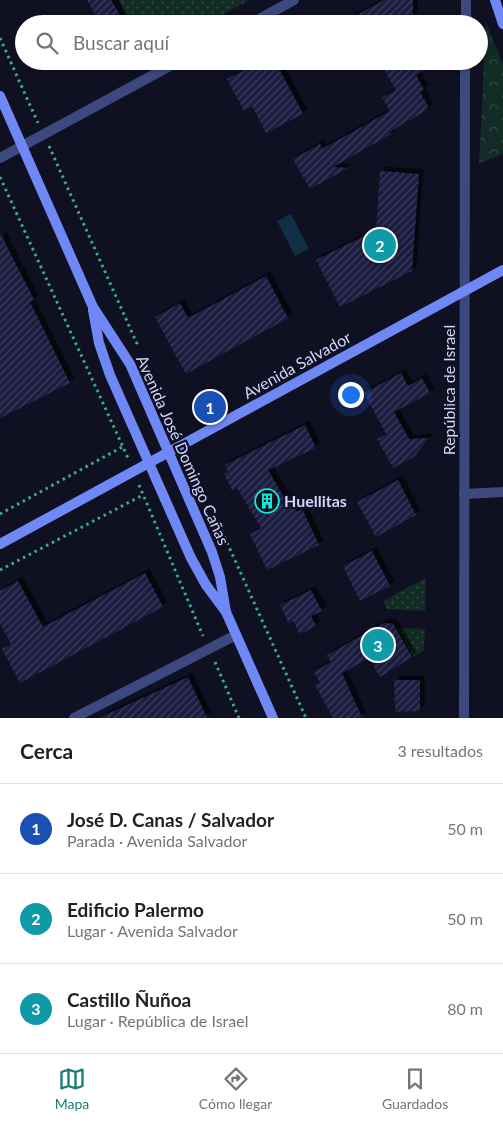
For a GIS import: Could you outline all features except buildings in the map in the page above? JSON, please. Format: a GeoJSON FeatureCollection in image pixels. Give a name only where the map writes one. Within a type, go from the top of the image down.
{"type":"FeatureCollection","features":[{"type":"Feature","properties":{"kind":"street"},"geometry":{"type":"LineString","coordinates":[[266,15],[294,0]]}},
{"type":"Feature","properties":{"kind":"street"},"geometry":{"type":"LineString","coordinates":[[466,0],[466,15]]}},
{"type":"Feature","properties":{"kind":"street"},"geometry":{"type":"LineString","coordinates":[[495,0],[503,24]]}},
{"type":"Feature","properties":{"kind":"street"},"geometry":{"type":"LineString","coordinates":[[0,158],[162,70]]}},
{"type":"Feature","properties":{"kind":"street","name":"República de Israel"},"geometry":{"type":"LineString","coordinates":[[464,718],[463,292],[466,70]]}},
{"type":"Feature","properties":{"kind":"street","name":"Avenida José Domingo Cañas"},"geometry":{"type":"LineString","coordinates":[[0,96],[93,307],[130,364],[169,452],[212,552],[220,577],[226,612]]}},
{"type":"Feature","properties":{"kind":"street","name":"Avenida Salvador"},"geometry":{"type":"LineString","coordinates":[[0,544],[503,270]]}},
{"type":"Feature","properties":{"kind":"street","name":"Avenida José Domingo Cañas"},"geometry":{"type":"LineString","coordinates":[[93,307],[99,343],[110,375],[191,558],[206,585],[226,612],[273,718]]}},
{"type":"Feature","properties":{"kind":"street"},"geometry":{"type":"LineString","coordinates":[[464,494],[503,492]]}},
{"type":"Feature","properties":{"kind":"street"},"geometry":{"type":"LineString","coordinates":[[74,718],[236,635]]}},
{"type":"Feature","properties":{"kind":"path"},"geometry":{"type":"LineString","coordinates":[[0,177],[123,447],[0,514]]}},
{"type":"Feature","properties":{"kind":"path"},"geometry":{"type":"LineString","coordinates":[[0,570],[160,486]]}},
{"type":"Feature","properties":{"kind":"path"},"geometry":{"type":"LineString","coordinates":[[143,495],[239,718]]}},
{"type":"Feature","properties":{"kind":"green space"},"geometry":{"type":"Polygon","coordinates":[[[119,0],[249,0],[222,15],[126,15],[119,0]]]}},
{"type":"Feature","properties":{"kind":"green space"},"geometry":{"type":"Polygon","coordinates":[[[488,28],[503,64],[503,154],[479,163],[484,70],[488,70],[488,28]]]}},
{"type":"Feature","properties":{"kind":"green space"},"geometry":{"type":"Polygon","coordinates":[[[426,578],[425,611],[387,609],[383,601],[426,578]]]}},
{"type":"Feature","properties":{"kind":"green space"},"geometry":{"type":"Polygon","coordinates":[[[397,628],[425,629],[424,650],[413,657],[397,628]]]}},
{"type":"Feature","properties":{"kind":"water"},"geometry":{"type":"Polygon","coordinates":[[[291,214],[309,249],[295,256],[277,221],[291,214]]]}},
{"type":"Feature","properties":{"kind":"place","name":"Edificio Palermo"},"geometry":{"type":"Point","coordinates":[380,245]}},
{"type":"Feature","properties":{"kind":"place","name":"José D. Canas / Salvador"},"geometry":{"type":"Point","coordinates":[210,407]}},
{"type":"Feature","properties":{"kind":"place","name":"Huellitas"},"geometry":{"type":"Point","coordinates":[267,501]}},
{"type":"Feature","properties":{"kind":"place","name":"Castillo Ñuñoa"},"geometry":{"type":"Point","coordinates":[378,645]}}]}
